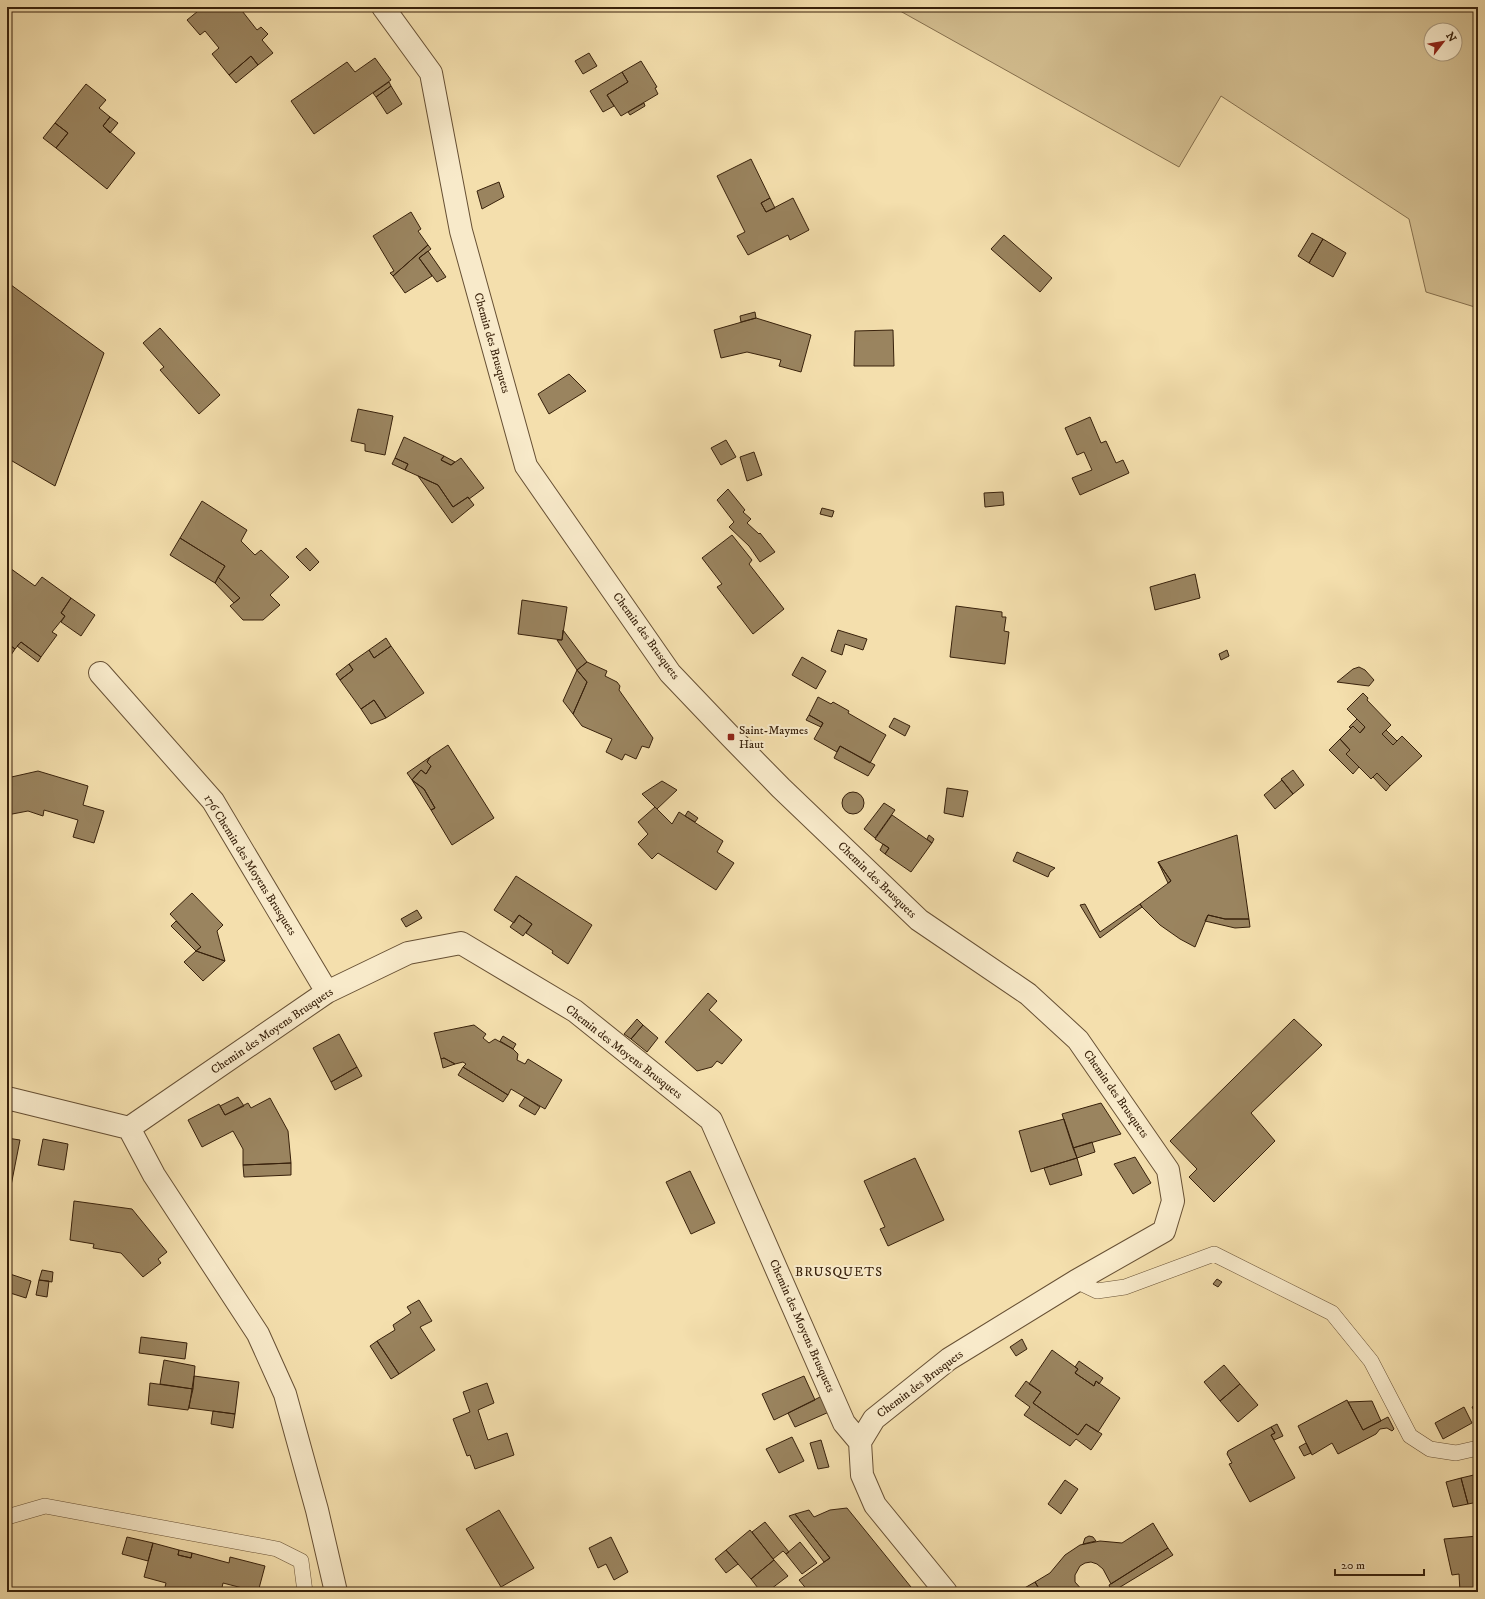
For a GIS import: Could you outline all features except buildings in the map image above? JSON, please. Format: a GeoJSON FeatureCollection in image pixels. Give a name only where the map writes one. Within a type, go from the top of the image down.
{"type":"FeatureCollection","features":[{"type":"Feature","properties":{"kind":"street","name":"Chemin des Brusquets"},"geometry":{"type":"LineString","coordinates":[[384,7],[431,73],[461,232],[526,466],[670,673],[781,788],[919,920],[1028,994],[1078,1040],[1168,1170],[1173,1201],[1164,1231],[1076,1281],[949,1360],[874,1419],[860,1442]]}},
{"type":"Feature","properties":{"kind":"street","name":"176 Chemin des Moyens Brusquets"},"geometry":{"type":"LineString","coordinates":[[100,673],[213,801],[327,992]]}},
{"type":"Feature","properties":{"kind":"street","name":"Chemin des Moyens Brusquets"},"geometry":{"type":"LineString","coordinates":[[129,1128],[327,992],[408,952],[461,943],[575,1011],[711,1120],[844,1423],[860,1442]]}},
{"type":"Feature","properties":{"kind":"street"},"geometry":{"type":"LineString","coordinates":[[7,1098],[129,1128],[154,1175],[258,1334],[285,1394],[317,1510],[336,1592]]}},
{"type":"Feature","properties":{"kind":"street"},"geometry":{"type":"LineString","coordinates":[[860,1442],[862,1474],[875,1505],[946,1592]]}},
{"type":"Feature","properties":{"kind":"lane"},"geometry":{"type":"LineString","coordinates":[[1076,1281],[1097,1291],[1125,1287],[1214,1254],[1332,1313],[1371,1361],[1410,1436],[1430,1449],[1456,1453],[1478,1448]]}},
{"type":"Feature","properties":{"kind":"lane"},"geometry":{"type":"LineString","coordinates":[[7,1517],[45,1506],[277,1549],[301,1561],[305,1592]]}},
{"type":"Feature","properties":{"kind":"shaded area"},"geometry":{"type":"Polygon","coordinates":[[[893,7],[1478,7],[1478,308],[1426,292],[1409,219],[1221,96],[1179,167],[893,7]]]}},
{"type":"Feature","properties":{"kind":"place","name":"Saint-Maymes Haut"},"geometry":{"type":"Point","coordinates":[731,737]}},
{"type":"Feature","properties":{"kind":"district","name":"BRUSQUETS"},"geometry":{"type":"Point","coordinates":[839,1272]}}]}
